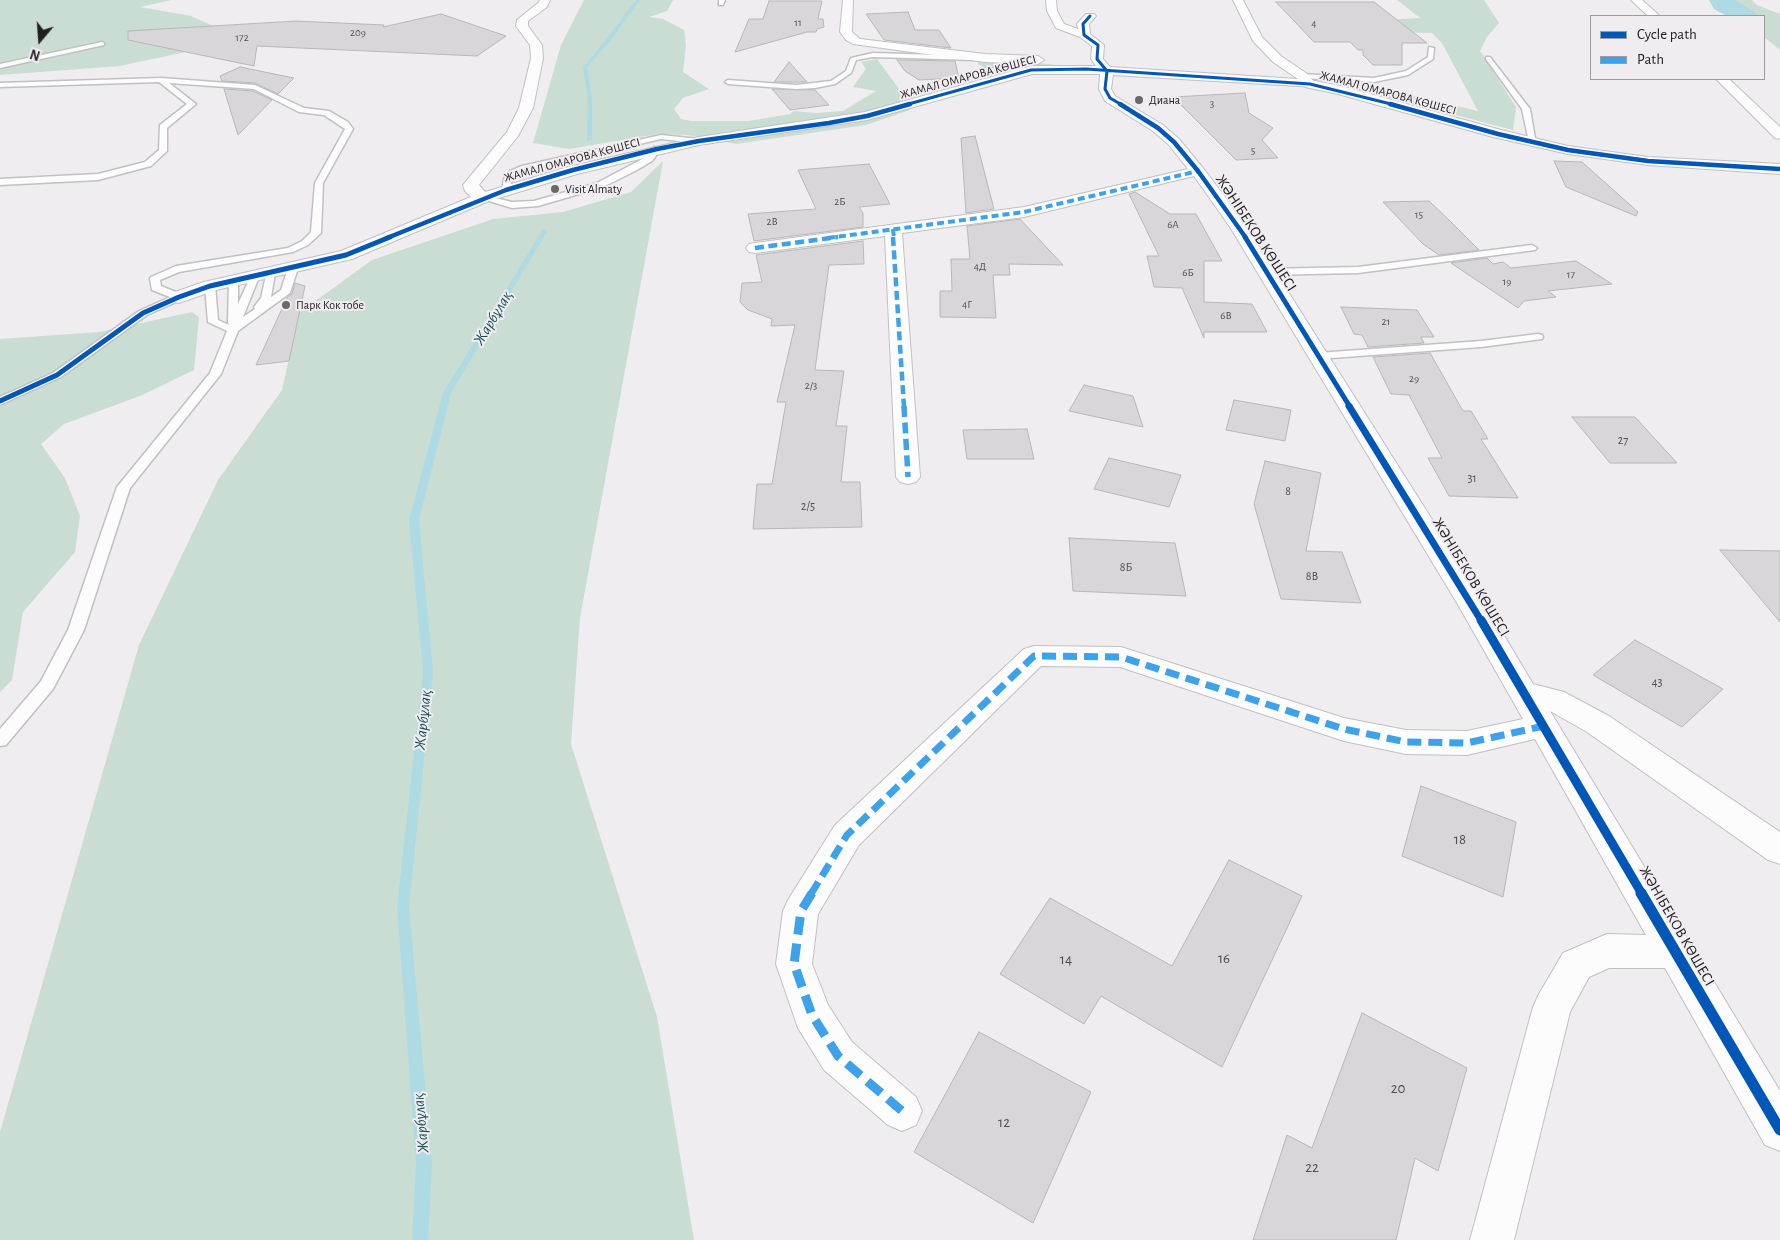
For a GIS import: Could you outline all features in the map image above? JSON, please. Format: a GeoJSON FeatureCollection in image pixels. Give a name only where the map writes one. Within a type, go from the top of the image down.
{"type":"FeatureCollection","features":[{"type":"Feature","properties":{"kind":"street","name":"ЖАМАЛ ОМАРОВА КӨШЕСІ"},"geometry":{"type":"LineString","coordinates":[[483,198],[473,192],[471,185],[513,134],[526,108],[536,58],[536,45],[522,26],[523,20],[543,5],[545,0]]}},
{"type":"Feature","properties":{"kind":"street"},"geometry":{"type":"LineString","coordinates":[[848,0],[846,32],[850,38],[857,42],[984,64],[1042,60],[1097,70],[1098,45],[1084,35],[1060,26],[1052,12],[1051,0]]}},
{"type":"Feature","properties":{"kind":"street"},"geometry":{"type":"LineString","coordinates":[[1238,0],[1257,39],[1277,59],[1306,80]]}},
{"type":"Feature","properties":{"kind":"street"},"geometry":{"type":"LineString","coordinates":[[1636,0],[1653,15]]}},
{"type":"Feature","properties":{"kind":"street"},"geometry":{"type":"LineString","coordinates":[[1084,35],[1083,24],[1090,16]]}},
{"type":"Feature","properties":{"kind":"street","name":"ЖАМАЛ ОМАРОВА КӨШЕСІ"},"geometry":{"type":"LineString","coordinates":[[179,297],[210,286],[346,255],[483,198],[573,170],[699,140],[867,116],[1031,70],[1097,70],[1306,80],[1533,142],[1605,156],[1648,161],[1780,170]]}},
{"type":"Feature","properties":{"kind":"street","name":"ЖӘНІБЕКОВ КӨШЕСІ"},"geometry":{"type":"LineString","coordinates":[[1097,70],[1110,98],[1158,128],[1174,142],[1198,171],[1238,226],[1471,602],[1780,1130]]}},
{"type":"Feature","properties":{"kind":"street"},"geometry":{"type":"LineString","coordinates":[[1723,80],[1780,135]]}},
{"type":"Feature","properties":{"kind":"street"},"geometry":{"type":"LineString","coordinates":[[755,248],[1024,212],[1198,171]]}},
{"type":"Feature","properties":{"kind":"street"},"geometry":{"type":"LineString","coordinates":[[893,229],[908,478]]}},
{"type":"Feature","properties":{"kind":"street"},"geometry":{"type":"LineString","coordinates":[[902,1111],[838,1056],[812,1015],[794,964],[801,911],[847,835],[1034,656],[1121,657],[1344,729],[1406,742],[1467,743],[1544,726]]}},
{"type":"Feature","properties":{"kind":"street"},"geometry":{"type":"LineString","coordinates":[[1524,692],[1554,700],[1598,724],[1780,850]]}},
{"type":"Feature","properties":{"kind":"street"},"geometry":{"type":"LineString","coordinates":[[1492,1240],[1552,1007],[1576,965],[1607,951],[1676,952]]}},
{"type":"Feature","properties":{"kind":"lane"},"geometry":{"type":"LineString","coordinates":[[0,66],[102,44]]}},
{"type":"Feature","properties":{"kind":"lane"},"geometry":{"type":"LineString","coordinates":[[1306,80],[1374,80],[1408,73],[1431,58],[1431,48]]}},
{"type":"Feature","properties":{"kind":"lane"},"geometry":{"type":"LineString","coordinates":[[728,82],[796,87],[815,86],[833,82],[849,72],[853,59],[873,55],[984,64],[1031,70]]}},
{"type":"Feature","properties":{"kind":"lane"},"geometry":{"type":"LineString","coordinates":[[1488,58],[1526,110],[1533,142]]}},
{"type":"Feature","properties":{"kind":"lane"},"geometry":{"type":"LineString","coordinates":[[0,182],[98,177],[148,164],[163,151],[163,127],[192,104],[161,80]]}},
{"type":"Feature","properties":{"kind":"lane"},"geometry":{"type":"LineString","coordinates":[[0,85],[161,80],[255,87],[302,110],[326,113],[345,124],[349,130],[319,183],[316,233],[305,243],[290,250],[176,269],[155,279],[156,288],[179,297]]}},
{"type":"Feature","properties":{"kind":"lane"},"geometry":{"type":"LineString","coordinates":[[506,190],[508,179],[513,173],[525,168],[661,138],[699,140]]}},
{"type":"Feature","properties":{"kind":"lane"},"geometry":{"type":"LineString","coordinates":[[483,198],[512,206],[535,204],[600,185],[649,159],[657,149]]}},
{"type":"Feature","properties":{"kind":"lane"},"geometry":{"type":"LineString","coordinates":[[1266,272],[1358,270],[1532,248]]}},
{"type":"Feature","properties":{"kind":"lane"},"geometry":{"type":"LineString","coordinates":[[233,330],[286,290],[293,268]]}},
{"type":"Feature","properties":{"kind":"lane"},"geometry":{"type":"LineString","coordinates":[[251,316],[266,298],[262,275]]}},
{"type":"Feature","properties":{"kind":"lane"},"geometry":{"type":"LineString","coordinates":[[0,740],[47,685],[76,630],[124,487],[215,374],[247,298],[262,275]]}},
{"type":"Feature","properties":{"kind":"lane"},"geometry":{"type":"LineString","coordinates":[[233,282],[233,330]]}},
{"type":"Feature","properties":{"kind":"lane"},"geometry":{"type":"LineString","coordinates":[[210,286],[212,322],[233,330]]}},
{"type":"Feature","properties":{"kind":"lane"},"geometry":{"type":"LineString","coordinates":[[0,401],[58,375],[143,313],[179,297]]}},
{"type":"Feature","properties":{"kind":"lane"},"geometry":{"type":"LineString","coordinates":[[1318,356],[1481,344],[1538,337]]}},
{"type":"Feature","properties":{"kind":"green space"},"geometry":{"type":"Polygon","coordinates":[[[0,0],[172,0],[140,7],[191,16],[231,34],[199,49],[120,66],[0,75],[0,0]]]}},
{"type":"Feature","properties":{"kind":"green space"},"geometry":{"type":"Polygon","coordinates":[[[584,0],[673,0],[667,11],[649,17],[663,19],[684,30],[686,45],[683,72],[709,89],[683,98],[674,109],[681,119],[691,121],[749,121],[790,114],[794,111],[816,113],[843,111],[876,91],[853,87],[866,69],[861,62],[877,59],[906,98],[910,110],[866,125],[736,144],[688,135],[658,134],[569,149],[533,143],[561,45],[584,0]]]}},
{"type":"Feature","properties":{"kind":"green space"},"geometry":{"type":"Polygon","coordinates":[[[1397,0],[1484,0],[1499,23],[1487,37],[1480,51],[1516,107],[1513,130],[1330,82],[1356,83],[1478,111],[1442,43],[1432,33],[1380,32],[1382,20],[1420,18],[1397,0]]]}},
{"type":"Feature","properties":{"kind":"green space"},"geometry":{"type":"Polygon","coordinates":[[[1713,0],[1752,0],[1757,5],[1780,14],[1780,50],[1765,38],[1765,15],[1725,15],[1713,0]]]}},
{"type":"Feature","properties":{"kind":"green space"},"geometry":{"type":"Polygon","coordinates":[[[978,61],[1030,62],[1073,67],[985,67],[978,64],[978,61]]]}},
{"type":"Feature","properties":{"kind":"green space"},"geometry":{"type":"Polygon","coordinates":[[[663,161],[580,618],[571,744],[657,1017],[694,1240],[0,1240],[0,1132],[139,645],[218,480],[282,390],[299,313],[372,260],[493,219],[563,212],[631,192],[663,161]]]}},
{"type":"Feature","properties":{"kind":"green space"},"geometry":{"type":"Polygon","coordinates":[[[192,312],[199,317],[194,370],[140,396],[64,424],[41,444],[65,478],[80,516],[75,552],[23,612],[12,680],[0,692],[0,339],[100,332],[192,312]]]}},
{"type":"Feature","properties":{"kind":"building"},"geometry":{"type":"Polygon","coordinates":[[[769,1],[822,1],[818,19],[823,19],[824,27],[817,29],[816,32],[807,32],[735,52],[749,19],[763,19],[769,1]]]}},
{"type":"Feature","properties":{"kind":"building"},"geometry":{"type":"Polygon","coordinates":[[[1276,2],[1374,2],[1427,43],[1402,43],[1402,65],[1373,65],[1363,55],[1363,50],[1358,50],[1350,42],[1314,42],[1276,2]]]}},
{"type":"Feature","properties":{"kind":"building"},"geometry":{"type":"Polygon","coordinates":[[[908,12],[915,30],[939,30],[951,48],[884,40],[866,14],[908,12]]]}},
{"type":"Feature","properties":{"kind":"building"},"geometry":{"type":"Polygon","coordinates":[[[441,14],[506,36],[477,56],[257,46],[254,66],[128,40],[128,31],[296,21],[384,25],[383,27],[441,14]]]}},
{"type":"Feature","properties":{"kind":"building"},"geometry":{"type":"Polygon","coordinates":[[[897,60],[955,61],[959,78],[919,80],[905,71],[897,60]]]}},
{"type":"Feature","properties":{"kind":"building"},"geometry":{"type":"Polygon","coordinates":[[[789,62],[807,82],[774,82],[789,62]]]}},
{"type":"Feature","properties":{"kind":"building"},"geometry":{"type":"Polygon","coordinates":[[[240,67],[294,78],[278,94],[255,83],[222,81],[220,76],[240,67]]]}},
{"type":"Feature","properties":{"kind":"building"},"geometry":{"type":"Polygon","coordinates":[[[224,89],[253,91],[272,100],[238,135],[224,89]]]}},
{"type":"Feature","properties":{"kind":"building"},"geometry":{"type":"Polygon","coordinates":[[[772,89],[815,90],[829,105],[790,110],[772,89]]]}},
{"type":"Feature","properties":{"kind":"building"},"geometry":{"type":"Polygon","coordinates":[[[1245,93],[1249,113],[1273,128],[1262,140],[1278,158],[1236,160],[1173,97],[1245,93]]]}},
{"type":"Feature","properties":{"kind":"building"},"geometry":{"type":"Polygon","coordinates":[[[975,136],[994,209],[966,213],[961,138],[975,136]]]}},
{"type":"Feature","properties":{"kind":"building"},"geometry":{"type":"Polygon","coordinates":[[[1554,161],[1582,162],[1638,212],[1636,216],[1566,187],[1554,161]]]}},
{"type":"Feature","properties":{"kind":"building"},"geometry":{"type":"Polygon","coordinates":[[[869,164],[890,204],[859,207],[863,213],[863,227],[754,241],[748,214],[816,209],[798,170],[869,164]]]}},
{"type":"Feature","properties":{"kind":"building"},"geometry":{"type":"Polygon","coordinates":[[[1135,192],[1170,214],[1196,214],[1222,261],[1204,261],[1204,302],[1252,304],[1267,332],[1204,332],[1204,338],[1182,288],[1154,287],[1147,256],[1159,256],[1129,194],[1135,192]]]}},
{"type":"Feature","properties":{"kind":"building"},"geometry":{"type":"Polygon","coordinates":[[[1429,201],[1479,250],[1439,255],[1423,244],[1383,202],[1429,201]]]}},
{"type":"Feature","properties":{"kind":"building"},"geometry":{"type":"Polygon","coordinates":[[[1020,219],[1063,265],[1009,264],[1010,275],[993,275],[996,318],[940,317],[940,291],[952,291],[951,259],[970,259],[967,226],[1020,219]]]}},
{"type":"Feature","properties":{"kind":"building"},"geometry":{"type":"Polygon","coordinates":[[[863,241],[864,264],[829,265],[815,370],[844,371],[836,426],[847,426],[841,482],[860,482],[862,527],[753,529],[757,484],[772,484],[786,402],[777,402],[795,325],[771,326],[772,319],[748,310],[740,302],[742,283],[762,282],[756,255],[863,241]]]}},
{"type":"Feature","properties":{"kind":"building"},"geometry":{"type":"Polygon","coordinates":[[[1487,258],[1493,264],[1503,262],[1511,268],[1576,261],[1612,284],[1548,291],[1556,297],[1524,301],[1518,308],[1451,263],[1487,258]]]}},
{"type":"Feature","properties":{"kind":"building"},"geometry":{"type":"Polygon","coordinates":[[[295,283],[305,286],[289,361],[256,365],[287,298],[292,294],[295,283]]]}},
{"type":"Feature","properties":{"kind":"building"},"geometry":{"type":"Polygon","coordinates":[[[1341,307],[1417,310],[1434,337],[1421,337],[1424,343],[1368,347],[1362,335],[1354,334],[1341,307]]]}},
{"type":"Feature","properties":{"kind":"building"},"geometry":{"type":"Polygon","coordinates":[[[1430,353],[1463,411],[1471,411],[1488,439],[1481,439],[1518,498],[1449,496],[1428,458],[1442,458],[1409,395],[1391,394],[1373,357],[1430,353]]]}},
{"type":"Feature","properties":{"kind":"building"},"geometry":{"type":"Polygon","coordinates":[[[1084,385],[1133,396],[1143,427],[1069,411],[1084,385]]]}},
{"type":"Feature","properties":{"kind":"building"},"geometry":{"type":"Polygon","coordinates":[[[1234,400],[1291,410],[1285,441],[1226,430],[1234,400]]]}},
{"type":"Feature","properties":{"kind":"building"},"geometry":{"type":"Polygon","coordinates":[[[1572,417],[1635,417],[1677,463],[1610,463],[1572,417]]]}},
{"type":"Feature","properties":{"kind":"building"},"geometry":{"type":"Polygon","coordinates":[[[1027,429],[1034,459],[967,459],[963,430],[1027,429]]]}},
{"type":"Feature","properties":{"kind":"building"},"geometry":{"type":"Polygon","coordinates":[[[1109,458],[1181,475],[1169,507],[1094,489],[1109,458]]]}},
{"type":"Feature","properties":{"kind":"building"},"geometry":{"type":"Polygon","coordinates":[[[1265,461],[1321,473],[1306,551],[1342,552],[1361,603],[1281,599],[1254,504],[1265,461]]]}},
{"type":"Feature","properties":{"kind":"building"},"geometry":{"type":"Polygon","coordinates":[[[1069,538],[1175,543],[1186,596],[1073,591],[1069,538]]]}},
{"type":"Feature","properties":{"kind":"building"},"geometry":{"type":"Polygon","coordinates":[[[1720,550],[1780,551],[1780,622],[1720,550]]]}},
{"type":"Feature","properties":{"kind":"building"},"geometry":{"type":"Polygon","coordinates":[[[1635,640],[1723,689],[1682,727],[1593,675],[1635,640]]]}},
{"type":"Feature","properties":{"kind":"building"},"geometry":{"type":"Polygon","coordinates":[[[1421,786],[1516,822],[1503,897],[1402,856],[1421,786]]]}},
{"type":"Feature","properties":{"kind":"building"},"geometry":{"type":"Polygon","coordinates":[[[1229,860],[1302,896],[1222,1067],[1101,996],[1084,1024],[1000,974],[1050,898],[1172,966],[1229,860]]]}},
{"type":"Feature","properties":{"kind":"building"},"geometry":{"type":"Polygon","coordinates":[[[1362,1013],[1467,1068],[1438,1171],[1415,1158],[1396,1240],[1253,1240],[1287,1135],[1312,1148],[1362,1013]]]}},
{"type":"Feature","properties":{"kind":"building"},"geometry":{"type":"Polygon","coordinates":[[[979,1032],[1091,1092],[1033,1223],[914,1152],[979,1032]]]}},
{"type":"Feature","properties":{"kind":"waterway","name":"Жарбұлақ"},"geometry":{"type":"LineString","coordinates":[[589,140],[590,99],[585,67],[606,43],[638,0]]}},
{"type":"Feature","properties":{"kind":"waterway"},"geometry":{"type":"LineString","coordinates":[[1721,0],[1723,4],[1743,15]]}},
{"type":"Feature","properties":{"kind":"waterway","name":"Жарбұлақ"},"geometry":{"type":"LineString","coordinates":[[420,1240],[424,1163],[403,907],[428,672],[414,520],[447,393],[545,230]]}},
{"type":"Feature","properties":{"kind":"marked path"},"geometry":{"type":"LineString","coordinates":[[755,248],[1024,212],[1198,171]]}},
{"type":"Feature","properties":{"kind":"marked path"},"geometry":{"type":"LineString","coordinates":[[893,229],[908,477]]}},
{"type":"Feature","properties":{"kind":"marked path"},"geometry":{"type":"LineString","coordinates":[[902,1111],[838,1056],[812,1015],[794,964],[801,911],[847,835],[1034,656],[1121,657],[1344,729],[1406,742],[1467,743],[1544,726]]}},
{"type":"Feature","properties":{"kind":"cycle path"},"geometry":{"type":"LineString","coordinates":[[1090,16],[1083,24],[1084,35],[1098,45],[1097,59],[1107,71],[1105,89],[1110,98],[1158,128],[1174,142],[1198,171],[1238,226],[1471,603],[1780,1130]]}},
{"type":"Feature","properties":{"kind":"cycle path"},"geometry":{"type":"LineString","coordinates":[[0,401],[57,375],[143,313],[179,297],[210,286],[346,255],[506,190],[573,170],[657,149],[867,116],[1031,70],[1086,69],[1310,84],[1340,90],[1498,134],[1568,150],[1648,161],[1780,169]]}},
{"type":"Feature","properties":{"kind":"place","name":"Диана"},"geometry":{"type":"Point","coordinates":[1139,100]}},
{"type":"Feature","properties":{"kind":"place","name":"Visit Almaty"},"geometry":{"type":"Point","coordinates":[555,189]}},
{"type":"Feature","properties":{"kind":"place","name":"Парк Кок тобе"},"geometry":{"type":"Point","coordinates":[286,305]}}]}
